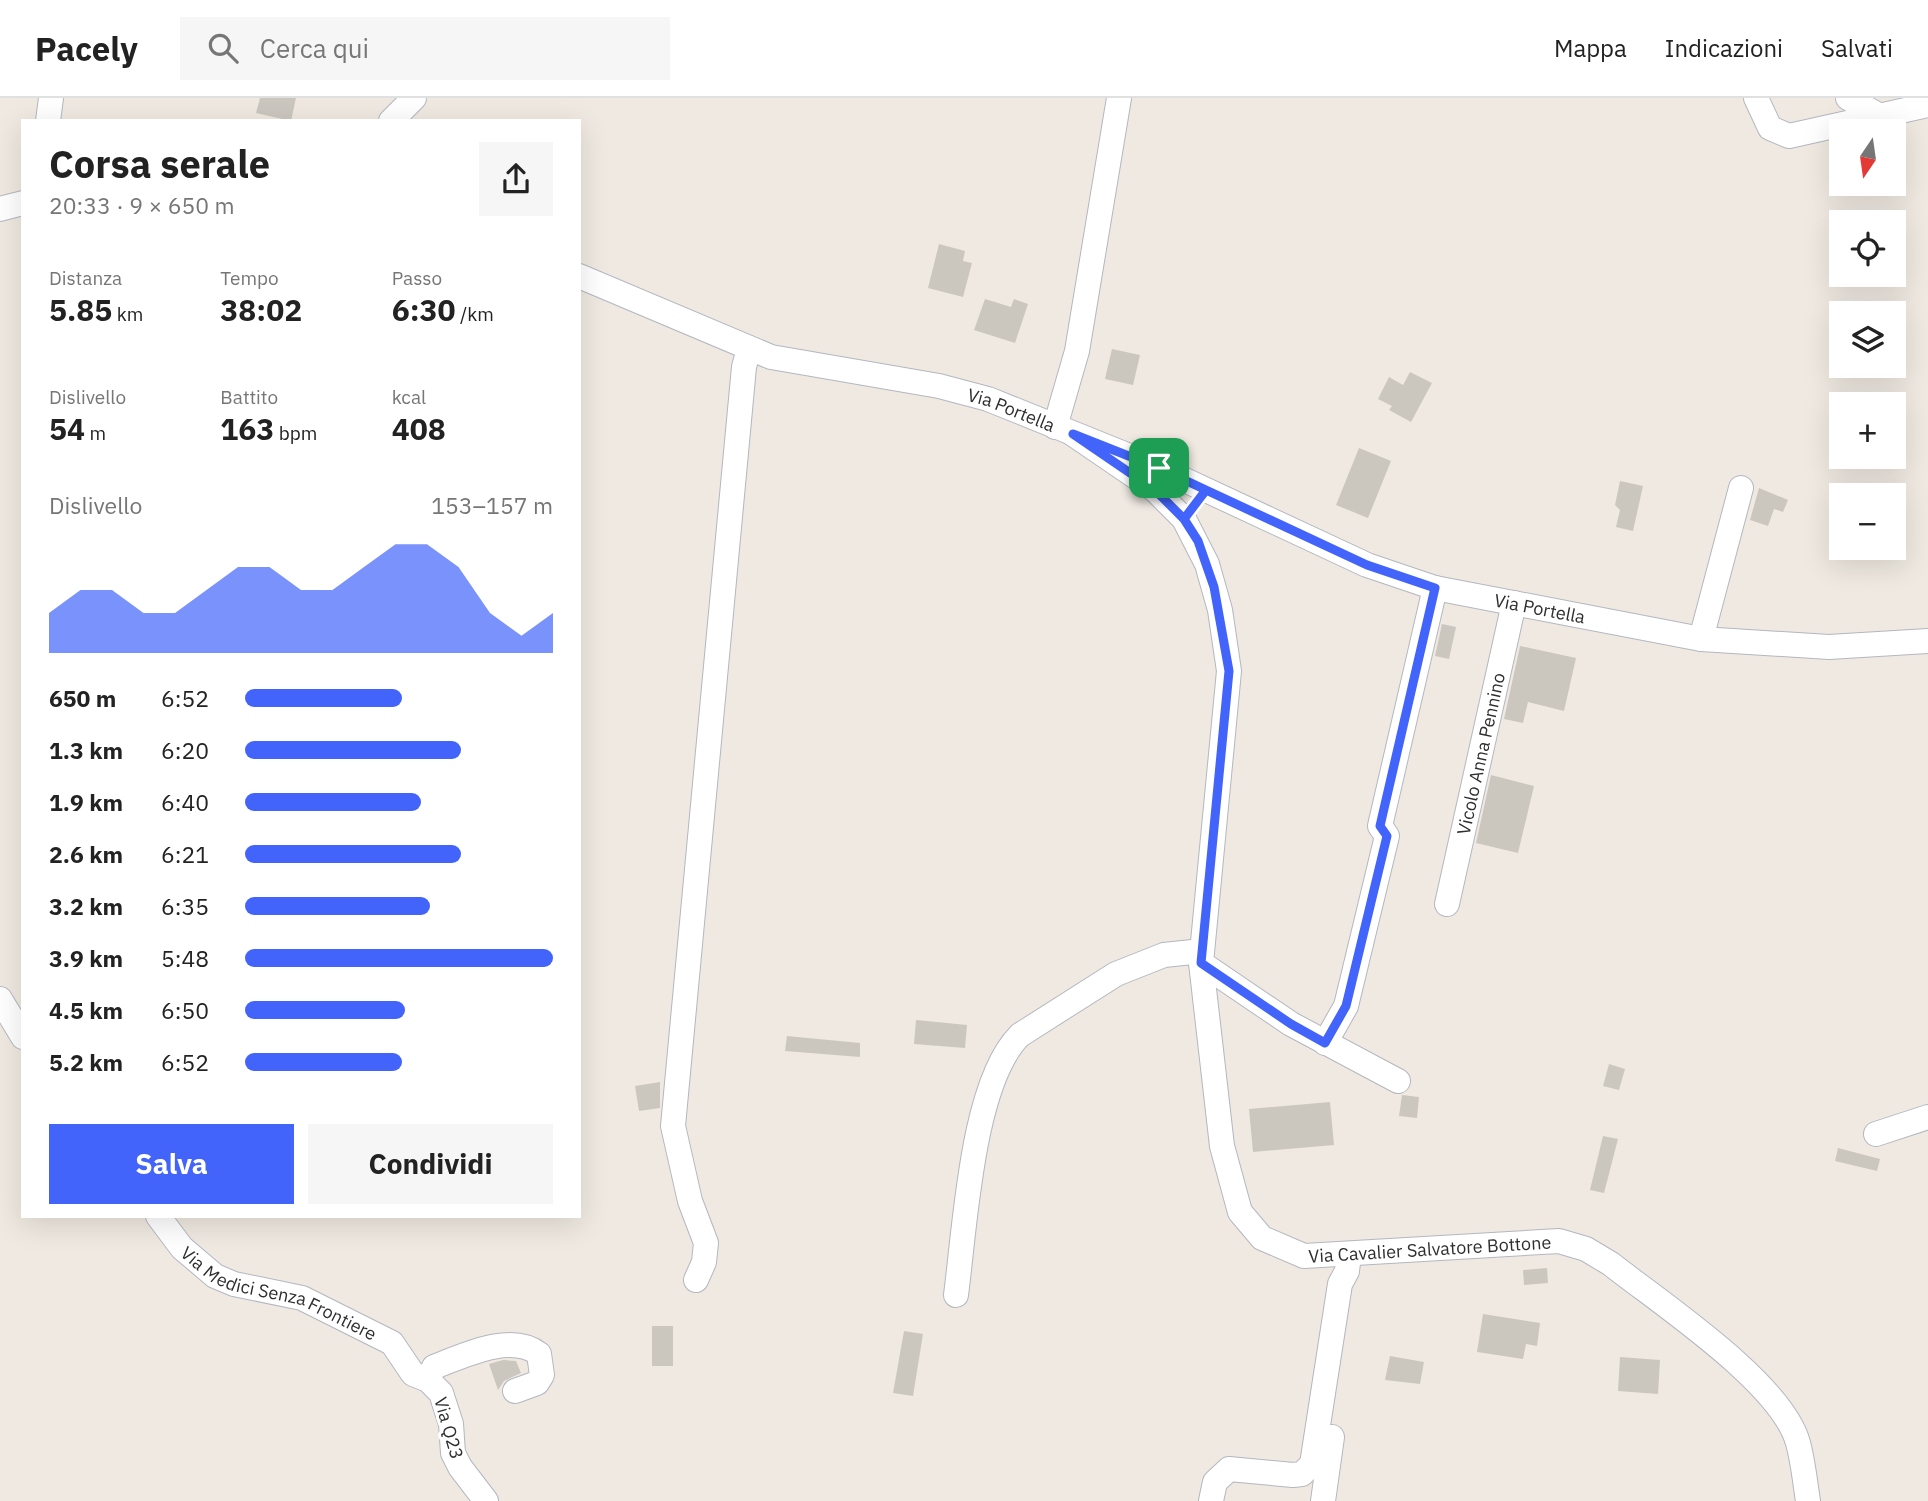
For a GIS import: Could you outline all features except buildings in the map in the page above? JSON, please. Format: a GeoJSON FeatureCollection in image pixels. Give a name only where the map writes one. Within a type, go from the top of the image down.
{"type":"FeatureCollection","features":[{"type":"Feature","properties":{"kind":"street"},"geometry":{"type":"LineString","coordinates":[[48,119],[51,98]]}},
{"type":"Feature","properties":{"kind":"street"},"geometry":{"type":"LineString","coordinates":[[393,119],[414,98]]}},
{"type":"Feature","properties":{"kind":"street"},"geometry":{"type":"LineString","coordinates":[[1064,430],[1119,98]]}},
{"type":"Feature","properties":{"kind":"street"},"geometry":{"type":"LineString","coordinates":[[1756,98],[1770,128],[1789,136],[1928,105]]}},
{"type":"Feature","properties":{"kind":"street"},"geometry":{"type":"LineString","coordinates":[[1848,98],[1880,116]]}},
{"type":"Feature","properties":{"kind":"street"},"geometry":{"type":"LineString","coordinates":[[0,209],[21,204]]}},
{"type":"Feature","properties":{"kind":"street","name":"Via Portella"},"geometry":{"type":"LineString","coordinates":[[581,277],[771,357],[939,386],[988,399],[1159,468],[1367,565],[1435,588],[1701,639],[1829,647],[1928,641]]}},
{"type":"Feature","properties":{"kind":"street"},"geometry":{"type":"LineString","coordinates":[[696,1280],[704,1262],[706,1243],[690,1201],[674,1126],[741,394],[749,348]]}},
{"type":"Feature","properties":{"kind":"street","name":"Via Cavalier Salvatore Bottone"},"geometry":{"type":"LineString","coordinates":[[1064,430],[1155,490],[1184,519],[1198,541],[1214,587],[1229,671],[1202,957],[1222,1146],[1240,1212],[1262,1238],[1291,1253],[1348,1263],[1559,1241],[1586,1249],[1611,1264],[1755,1381],[1788,1421],[1798,1442],[1808,1501]]}},
{"type":"Feature","properties":{"kind":"street"},"geometry":{"type":"LineString","coordinates":[[1701,639],[1741,488]]}},
{"type":"Feature","properties":{"kind":"street"},"geometry":{"type":"LineString","coordinates":[[1184,519],[1206,490]]}},
{"type":"Feature","properties":{"kind":"street"},"geometry":{"type":"LineString","coordinates":[[1325,1043],[1346,1006],[1381,863],[1387,836],[1380,826],[1435,588]]}},
{"type":"Feature","properties":{"kind":"street","name":"Vicolo Anna Pennino"},"geometry":{"type":"LineString","coordinates":[[1447,904],[1514,603]]}},
{"type":"Feature","properties":{"kind":"street"},"geometry":{"type":"LineString","coordinates":[[956,1295],[980,1125],[990,1083],[1009,1046],[1020,1035],[1116,974],[1164,955],[1202,957],[1291,1024],[1398,1081]]}},
{"type":"Feature","properties":{"kind":"street"},"geometry":{"type":"LineString","coordinates":[[0,999],[21,1034]]}},
{"type":"Feature","properties":{"kind":"street"},"geometry":{"type":"LineString","coordinates":[[1876,1134],[1928,1117]]}},
{"type":"Feature","properties":{"kind":"street","name":"Via Medici Senza Frontiere"},"geometry":{"type":"LineString","coordinates":[[160,1218],[182,1248],[215,1276],[234,1284],[313,1303],[392,1343],[407,1363]]}},
{"type":"Feature","properties":{"kind":"street"},"geometry":{"type":"LineString","coordinates":[[1211,1501],[1215,1482],[1229,1469],[1293,1475],[1302,1474],[1312,1464],[1340,1284],[1348,1263]]}},
{"type":"Feature","properties":{"kind":"street"},"geometry":{"type":"LineString","coordinates":[[1323,1501],[1352,1286],[1348,1263]]}},
{"type":"Feature","properties":{"kind":"street"},"geometry":{"type":"LineString","coordinates":[[428,1380],[434,1367],[478,1351],[518,1345],[530,1347],[539,1354],[542,1374],[537,1382],[515,1391]]}},
{"type":"Feature","properties":{"kind":"street","name":"Via Q23"},"geometry":{"type":"LineString","coordinates":[[407,1363],[412,1374],[428,1380],[441,1393],[446,1404],[453,1452],[460,1467],[486,1501]]}},
{"type":"Feature","properties":{"kind":"route"},"geometry":{"type":"LineString","coordinates":[[1159,468],[1073,434],[1155,490],[1184,519],[1206,490],[1367,565],[1435,588],[1380,826],[1387,836],[1346,1006],[1325,1043],[1291,1024],[1201,963],[1229,671],[1226,640],[1214,587],[1198,541],[1184,519],[1206,490],[1159,468]]}}]}
